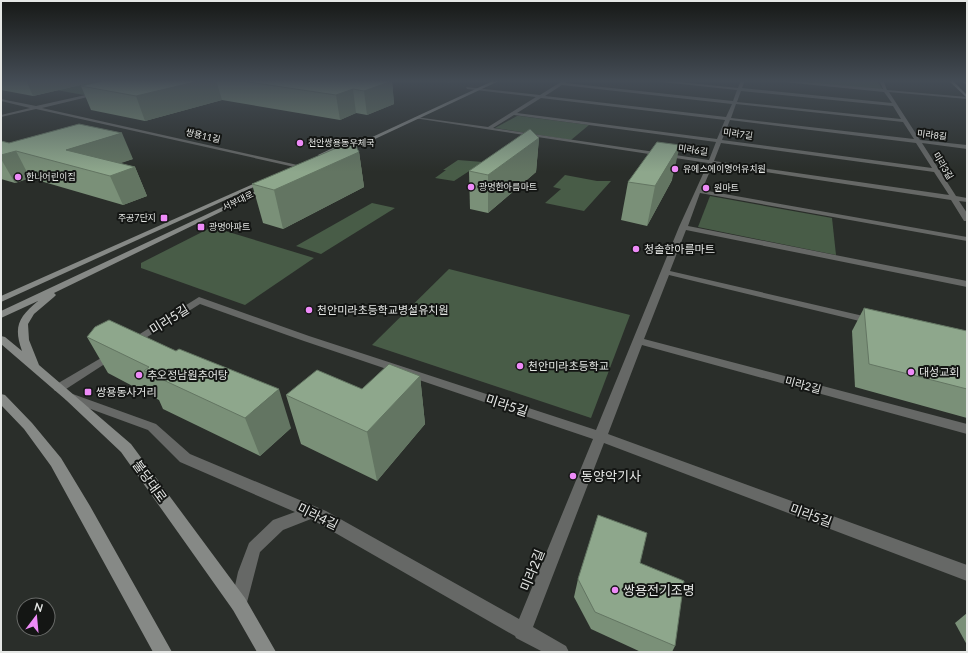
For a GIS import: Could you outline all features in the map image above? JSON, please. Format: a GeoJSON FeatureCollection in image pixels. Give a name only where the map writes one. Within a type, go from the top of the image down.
{"type":"FeatureCollection","features":[{"type":"Feature","properties":{"kind":"main road"},"geometry":{"type":"LineString","coordinates":[[337,155],[433,110]]}},
{"type":"Feature","properties":{"kind":"main road"},"geometry":{"type":"LineString","coordinates":[[403,117],[417,111]]}},
{"type":"Feature","properties":{"kind":"main road"},"geometry":{"type":"LineString","coordinates":[[312,159],[354,140]]}},
{"type":"Feature","properties":{"kind":"main road"},"geometry":{"type":"LineString","coordinates":[[287,171],[305,167]]}},
{"type":"Feature","properties":{"kind":"main road","name":"서부대로"},"geometry":{"type":"LineString","coordinates":[[1,299],[275,180],[1,315]]}},
{"type":"Feature","properties":{"kind":"main road"},"geometry":{"type":"LineString","coordinates":[[1,292],[31,286]]}},
{"type":"Feature","properties":{"kind":"main road"},"geometry":{"type":"LineString","coordinates":[[37,370],[24,346],[23,324],[33,311],[58,288]]}},
{"type":"Feature","properties":{"kind":"main road","name":"불당대로"},"geometry":{"type":"LineString","coordinates":[[1,339],[70,397],[126,448],[239,604],[267,652]]}},
{"type":"Feature","properties":{"kind":"main road"},"geometry":{"type":"LineString","coordinates":[[1,398],[28,426],[56,462],[164,652]]}},
{"type":"Feature","properties":{"kind":"street"},"geometry":{"type":"LineString","coordinates":[[1,116],[27,110]]}},
{"type":"Feature","properties":{"kind":"street","name":"쌍용11길"},"geometry":{"type":"LineString","coordinates":[[49,110],[305,167]]}},
{"type":"Feature","properties":{"kind":"street"},"geometry":{"type":"LineString","coordinates":[[488,129],[520,110]]}},
{"type":"Feature","properties":{"kind":"street","name":"미라8길"},"geometry":{"type":"LineString","coordinates":[[657,110],[967,147]]}},
{"type":"Feature","properties":{"kind":"street","name":"미라2길"},"geometry":{"type":"LineString","coordinates":[[522,632],[683,227],[732,110]]}},
{"type":"Feature","properties":{"kind":"street"},"geometry":{"type":"LineString","coordinates":[[810,110],[904,121]]}},
{"type":"Feature","properties":{"kind":"street","name":"미라3길"},"geometry":{"type":"LineString","coordinates":[[897,110],[952,198],[967,219]]}},
{"type":"Feature","properties":{"kind":"street","name":"미라7길"},"geometry":{"type":"LineString","coordinates":[[514,114],[935,170]]}},
{"type":"Feature","properties":{"kind":"street","name":"미라6길"},"geometry":{"type":"LineString","coordinates":[[416,118],[967,200]]}},
{"type":"Feature","properties":{"kind":"street"},"geometry":{"type":"LineString","coordinates":[[698,191],[967,239]]}},
{"type":"Feature","properties":{"kind":"street"},"geometry":{"type":"LineString","coordinates":[[683,227],[967,284]]}},
{"type":"Feature","properties":{"kind":"street"},"geometry":{"type":"LineString","coordinates":[[665,272],[882,324]]}},
{"type":"Feature","properties":{"kind":"street","name":"미라5길"},"geometry":{"type":"LineString","coordinates":[[59,388],[199,300],[305,338],[600,436],[967,573]]}},
{"type":"Feature","properties":{"kind":"street","name":"미라2길"},"geometry":{"type":"LineString","coordinates":[[638,341],[967,429]]}},
{"type":"Feature","properties":{"kind":"street","name":"미라4길"},"geometry":{"type":"LineString","coordinates":[[70,397],[152,427],[185,458],[321,516],[522,632],[560,652]]}},
{"type":"Feature","properties":{"kind":"street"},"geometry":{"type":"LineString","coordinates":[[239,604],[246,572],[254,548],[278,525],[311,512]]}},
{"type":"Feature","properties":{"kind":"green space"},"geometry":{"type":"Polygon","coordinates":[[[517,116],[589,125],[571,140],[495,128],[517,116]]]}},
{"type":"Feature","properties":{"kind":"green space"},"geometry":{"type":"Polygon","coordinates":[[[458,160],[483,162],[454,181],[435,178],[446,170],[443,170],[458,160]]]}},
{"type":"Feature","properties":{"kind":"green space"},"geometry":{"type":"Polygon","coordinates":[[[565,175],[597,181],[611,181],[584,211],[545,203],[561,189],[553,187],[565,175]]]}},
{"type":"Feature","properties":{"kind":"green space"},"geometry":{"type":"Polygon","coordinates":[[[710,196],[832,218],[836,255],[698,227],[710,196]]]}},
{"type":"Feature","properties":{"kind":"green space"},"geometry":{"type":"Polygon","coordinates":[[[372,203],[395,208],[321,254],[296,246],[372,203]]]}},
{"type":"Feature","properties":{"kind":"green space"},"geometry":{"type":"Polygon","coordinates":[[[212,227],[314,258],[245,305],[141,268],[141,263],[212,227]]]}},
{"type":"Feature","properties":{"kind":"green space"},"geometry":{"type":"Polygon","coordinates":[[[449,269],[630,315],[591,418],[372,345],[449,269]]]}},
{"type":"Feature","properties":{"kind":"building"},"geometry":{"type":"Polygon","coordinates":[[[79,124],[122,133],[66,150],[135,167],[110,176],[16,151],[1,155],[1,141],[9,143],[79,124]]]}},
{"type":"Feature","properties":{"kind":"building"},"geometry":{"type":"Polygon","coordinates":[[[530,129],[539,138],[488,175],[469,171],[530,129]]]}},
{"type":"Feature","properties":{"kind":"building"},"geometry":{"type":"Polygon","coordinates":[[[353,141],[359,152],[274,190],[252,184],[353,141]]]}},
{"type":"Feature","properties":{"kind":"building"},"geometry":{"type":"Polygon","coordinates":[[[657,142],[680,145],[655,186],[628,182],[657,142]]]}},
{"type":"Feature","properties":{"kind":"building"},"geometry":{"type":"Polygon","coordinates":[[[864,308],[967,331],[967,389],[869,364],[864,308]]]}},
{"type":"Feature","properties":{"kind":"building"},"geometry":{"type":"Polygon","coordinates":[[[109,320],[176,351],[179,349],[279,389],[245,418],[144,371],[149,367],[87,337],[95,327],[109,320]]]}},
{"type":"Feature","properties":{"kind":"building"},"geometry":{"type":"Polygon","coordinates":[[[389,364],[420,376],[367,432],[286,395],[317,370],[362,389],[389,364]]]}},
{"type":"Feature","properties":{"kind":"building","name":"쌍용전기조명"},"geometry":{"type":"Polygon","coordinates":[[[598,515],[647,533],[640,563],[684,581],[675,646],[595,612],[578,579],[598,515]]]}},
{"type":"Feature","properties":{"kind":"place","name":"천안쌍용동우체국"},"geometry":{"type":"Point","coordinates":[300,143]}},
{"type":"Feature","properties":{"kind":"place","name":"유에스에이영어유치원"},"geometry":{"type":"Point","coordinates":[675,169]}},
{"type":"Feature","properties":{"kind":"place","name":"한나어린이집"},"geometry":{"type":"Point","coordinates":[18,177]}},
{"type":"Feature","properties":{"kind":"place","name":"광명한아름마트"},"geometry":{"type":"Point","coordinates":[471,187]}},
{"type":"Feature","properties":{"kind":"place","name":"원마트"},"geometry":{"type":"Point","coordinates":[706,188]}},
{"type":"Feature","properties":{"kind":"place","name":"주공7단지"},"geometry":{"type":"Point","coordinates":[164,218]}},
{"type":"Feature","properties":{"kind":"place","name":"광명아파트"},"geometry":{"type":"Point","coordinates":[201,227]}},
{"type":"Feature","properties":{"kind":"place","name":"청솔한아름마트"},"geometry":{"type":"Point","coordinates":[636,249]}},
{"type":"Feature","properties":{"kind":"place","name":"천안미라초등학교병설유치원"},"geometry":{"type":"Point","coordinates":[309,310]}},
{"type":"Feature","properties":{"kind":"place","name":"천안미라초등학교"},"geometry":{"type":"Point","coordinates":[520,366]}},
{"type":"Feature","properties":{"kind":"place","name":"대성교회"},"geometry":{"type":"Point","coordinates":[911,372]}},
{"type":"Feature","properties":{"kind":"place","name":"추오정남원추어탕"},"geometry":{"type":"Point","coordinates":[139,375]}},
{"type":"Feature","properties":{"kind":"place","name":"쌍용동사거리"},"geometry":{"type":"Point","coordinates":[88,392]}},
{"type":"Feature","properties":{"kind":"place","name":"동양악기사"},"geometry":{"type":"Point","coordinates":[573,476]}},
{"type":"Feature","properties":{"kind":"place","name":"쌍용전기조명"},"geometry":{"type":"Point","coordinates":[615,590]}}]}
